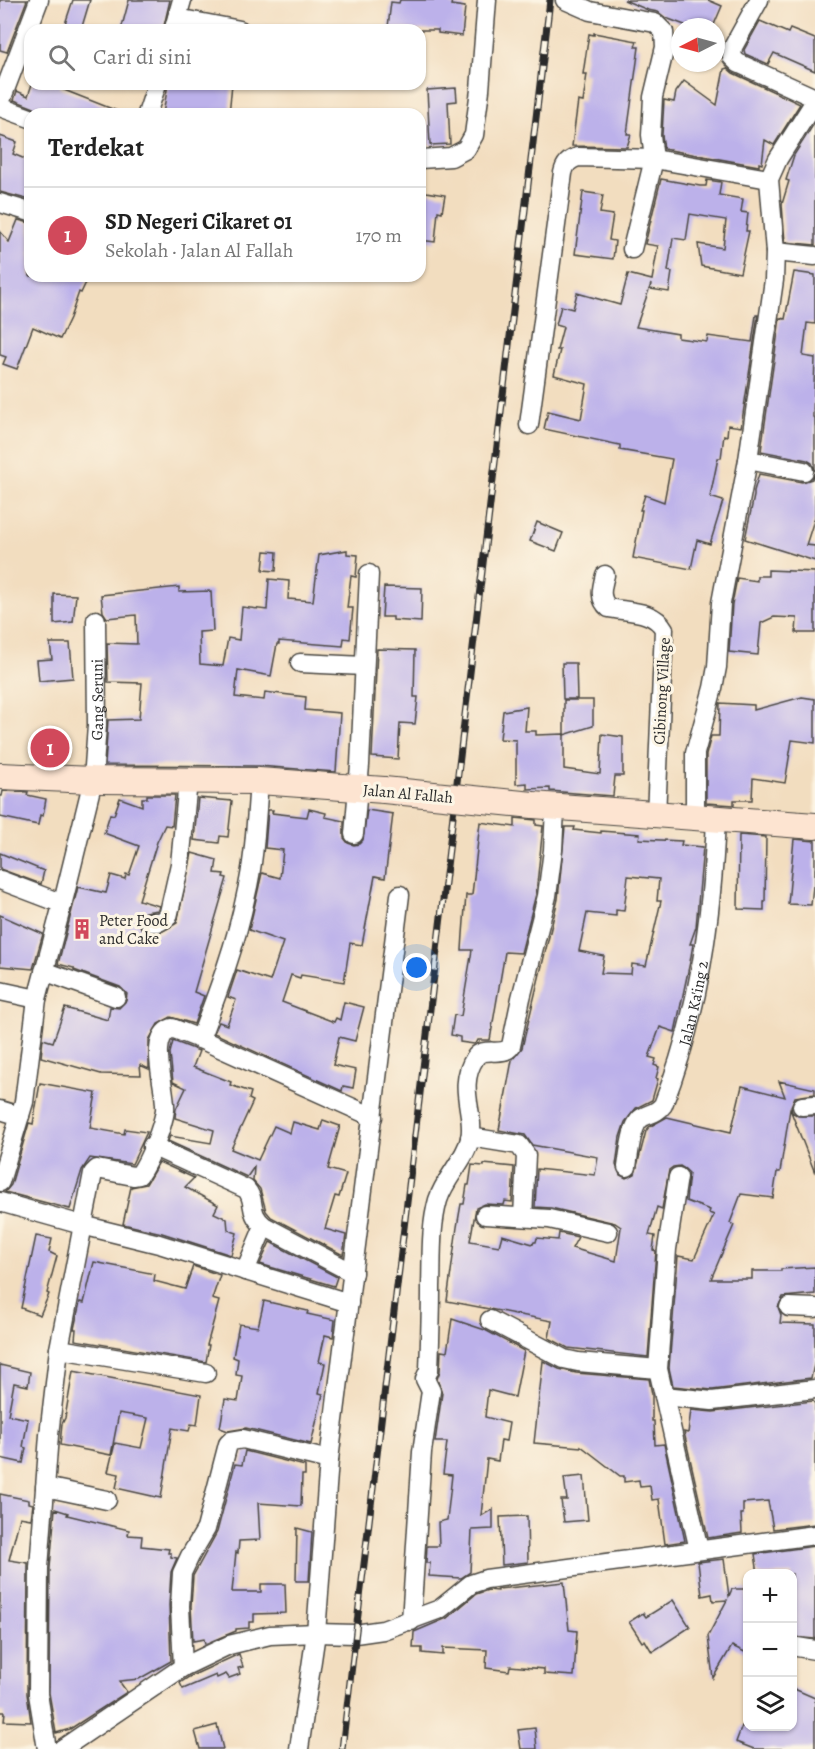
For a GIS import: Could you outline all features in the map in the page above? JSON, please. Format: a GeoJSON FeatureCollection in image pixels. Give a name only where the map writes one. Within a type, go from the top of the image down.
{"type":"FeatureCollection","features":[{"type":"Feature","properties":{"kind":"street"},"geometry":{"type":"LineString","coordinates":[[26,24],[39,0]]}},
{"type":"Feature","properties":{"kind":"street"},"geometry":{"type":"LineString","coordinates":[[175,24],[182,0]]}},
{"type":"Feature","properties":{"kind":"street"},"geometry":{"type":"LineString","coordinates":[[426,159],[452,157],[466,149],[474,135],[487,0]]}},
{"type":"Feature","properties":{"kind":"street"},"geometry":{"type":"LineString","coordinates":[[565,0],[590,11],[656,23],[664,32],[665,47],[653,97],[651,135],[654,159],[632,249]]}},
{"type":"Feature","properties":{"kind":"street"},"geometry":{"type":"LineString","coordinates":[[529,425],[565,165],[578,157],[654,159],[769,179],[778,159],[815,99],[738,63],[732,57],[734,47],[759,0]]}},
{"type":"Feature","properties":{"kind":"street"},"geometry":{"type":"LineString","coordinates":[[24,29],[8,59],[0,105],[24,115]]}},
{"type":"Feature","properties":{"kind":"street"},"geometry":{"type":"LineString","coordinates":[[149,108],[155,90]]}},
{"type":"Feature","properties":{"kind":"street","name":"Jalan Ka'ing 2"},"geometry":{"type":"LineString","coordinates":[[627,1167],[634,1127],[642,1117],[654,1113],[663,1105],[688,1031],[710,905],[706,818],[695,753],[713,688],[721,603],[748,460],[774,280],[775,252],[769,179]]}},
{"type":"Feature","properties":{"kind":"street"},"geometry":{"type":"LineString","coordinates":[[0,203],[24,210]]}},
{"type":"Feature","properties":{"kind":"street"},"geometry":{"type":"LineString","coordinates":[[775,252],[815,256]]}},
{"type":"Feature","properties":{"kind":"street"},"geometry":{"type":"LineString","coordinates":[[748,460],[804,471]]}},
{"type":"Feature","properties":{"kind":"street"},"geometry":{"type":"LineString","coordinates":[[354,834],[360,765],[369,574]]}},
{"type":"Feature","properties":{"kind":"street","name":"Cibinong Village"},"geometry":{"type":"LineString","coordinates":[[605,575],[601,594],[604,604],[609,608],[652,615],[660,621],[664,629],[656,816]]}},
{"type":"Feature","properties":{"kind":"street","name":"Gang Seruni"},"geometry":{"type":"LineString","coordinates":[[0,1182],[26,1088],[37,999],[93,780],[97,733],[96,620]]}},
{"type":"Feature","properties":{"kind":"street"},"geometry":{"type":"LineString","coordinates":[[300,663],[364,666]]}},
{"type":"Feature","properties":{"kind":"street","name":"Jalan Al Fallah"},"geometry":{"type":"LineString","coordinates":[[0,776],[93,780],[259,781],[384,790],[656,816],[815,826]]}},
{"type":"Feature","properties":{"kind":"street"},"geometry":{"type":"LineString","coordinates":[[150,921],[159,922],[168,917],[180,864],[188,781]]}},
{"type":"Feature","properties":{"kind":"street"},"geometry":{"type":"LineString","coordinates":[[200,1039],[224,976],[246,895],[255,836],[259,781]]}},
{"type":"Feature","properties":{"kind":"street"},"geometry":{"type":"LineString","coordinates":[[411,1621],[422,1452],[431,1391],[425,1379],[429,1370],[434,1221],[445,1182],[467,1148],[470,1137],[466,1092],[473,1060],[485,1051],[508,1050],[513,1039],[547,896],[552,859],[544,806]]}},
{"type":"Feature","properties":{"kind":"street"},"geometry":{"type":"LineString","coordinates":[[0,880],[63,904]]}},
{"type":"Feature","properties":{"kind":"street"},"geometry":{"type":"LineString","coordinates":[[299,1749],[316,1633],[329,1461],[400,895]]}},
{"type":"Feature","properties":{"kind":"street"},"geometry":{"type":"LineString","coordinates":[[44,970],[116,998]]}},
{"type":"Feature","properties":{"kind":"street"},"geometry":{"type":"LineString","coordinates":[[0,991],[37,999]]}},
{"type":"Feature","properties":{"kind":"street"},"geometry":{"type":"LineString","coordinates":[[47,1749],[38,1694],[39,1568],[59,1349],[94,1171],[97,1169],[136,1176],[142,1171],[162,1123],[165,1102],[158,1056],[160,1042],[167,1030],[172,1028],[373,1117]]}},
{"type":"Feature","properties":{"kind":"street"},"geometry":{"type":"LineString","coordinates":[[0,1110],[20,1116]]}},
{"type":"Feature","properties":{"kind":"street"},"geometry":{"type":"LineString","coordinates":[[470,1137],[519,1145],[526,1155],[523,1217]]}},
{"type":"Feature","properties":{"kind":"street"},"geometry":{"type":"LineString","coordinates":[[153,1146],[246,1189],[254,1216],[264,1226],[352,1273]]}},
{"type":"Feature","properties":{"kind":"street"},"geometry":{"type":"LineString","coordinates":[[678,1177],[667,1249],[658,1369],[699,1550]]}},
{"type":"Feature","properties":{"kind":"street"},"geometry":{"type":"LineString","coordinates":[[0,1202],[159,1244],[349,1303]]}},
{"type":"Feature","properties":{"kind":"street"},"geometry":{"type":"LineString","coordinates":[[485,1215],[549,1219],[608,1232]]}},
{"type":"Feature","properties":{"kind":"street"},"geometry":{"type":"LineString","coordinates":[[245,1271],[264,1226]]}},
{"type":"Feature","properties":{"kind":"street"},"geometry":{"type":"LineString","coordinates":[[789,1307],[815,1308]]}},
{"type":"Feature","properties":{"kind":"street"},"geometry":{"type":"LineString","coordinates":[[490,1320],[564,1359],[658,1369]]}},
{"type":"Feature","properties":{"kind":"street"},"geometry":{"type":"LineString","coordinates":[[59,1349],[206,1373]]}},
{"type":"Feature","properties":{"kind":"street"},"geometry":{"type":"LineString","coordinates":[[664,1396],[712,1401],[815,1389]]}},
{"type":"Feature","properties":{"kind":"street"},"geometry":{"type":"LineString","coordinates":[[183,1667],[180,1606],[183,1573],[206,1529],[228,1444],[231,1441],[243,1439],[329,1461]]}},
{"type":"Feature","properties":{"kind":"street"},"geometry":{"type":"LineString","coordinates":[[45,1487],[107,1500]]}},
{"type":"Feature","properties":{"kind":"street"},"geometry":{"type":"LineString","coordinates":[[62,1749],[183,1667],[229,1645],[270,1635],[355,1634],[384,1630],[440,1610],[471,1584],[486,1579],[815,1535]]}},
{"type":"Feature","properties":{"kind":"building"},"geometry":{"type":"Polygon","coordinates":[[[0,0],[27,0],[7,52],[0,50],[0,0]]]}},
{"type":"Feature","properties":{"kind":"building"},"geometry":{"type":"Polygon","coordinates":[[[73,0],[90,0],[83,24],[65,24],[73,0]]]}},
{"type":"Feature","properties":{"kind":"building"},"geometry":{"type":"Polygon","coordinates":[[[129,0],[170,0],[164,24],[123,24],[129,0]]]}},
{"type":"Feature","properties":{"kind":"building"},"geometry":{"type":"Polygon","coordinates":[[[400,0],[452,0],[451,5],[465,7],[462,36],[438,33],[438,30],[426,30],[426,24],[388,24],[391,2],[399,3],[400,0]]]}},
{"type":"Feature","properties":{"kind":"building"},"geometry":{"type":"Polygon","coordinates":[[[624,0],[708,0],[722,6],[717,18],[671,18],[671,20],[658,12],[624,0]]]}},
{"type":"Feature","properties":{"kind":"building"},"geometry":{"type":"Polygon","coordinates":[[[760,21],[788,33],[790,29],[815,39],[815,71],[774,53],[768,64],[745,54],[744,50],[760,21]]]}},
{"type":"Feature","properties":{"kind":"building"},"geometry":{"type":"Polygon","coordinates":[[[594,33],[637,41],[635,47],[639,47],[627,134],[631,134],[627,147],[572,146],[578,101],[583,102],[587,74],[583,74],[589,34],[594,35],[594,33]]]}},
{"type":"Feature","properties":{"kind":"building"},"geometry":{"type":"Polygon","coordinates":[[[725,69],[800,104],[774,145],[765,140],[762,164],[759,163],[759,166],[664,149],[662,135],[664,100],[674,102],[676,92],[684,81],[717,105],[725,69]]]}},
{"type":"Feature","properties":{"kind":"building"},"geometry":{"type":"Polygon","coordinates":[[[456,88],[457,101],[448,102],[450,144],[430,145],[427,90],[456,88]]]}},
{"type":"Feature","properties":{"kind":"building"},"geometry":{"type":"Polygon","coordinates":[[[30,90],[64,90],[110,108],[34,108],[14,100],[17,91],[28,96],[30,90]]]}},
{"type":"Feature","properties":{"kind":"building"},"geometry":{"type":"Polygon","coordinates":[[[167,90],[231,90],[230,108],[164,108],[167,90]]]}},
{"type":"Feature","properties":{"kind":"building"},"geometry":{"type":"Polygon","coordinates":[[[815,122],[815,245],[785,242],[782,204],[789,181],[786,180],[794,155],[815,122]]]}},
{"type":"Feature","properties":{"kind":"building"},"geometry":{"type":"Polygon","coordinates":[[[0,136],[17,142],[13,154],[24,159],[24,198],[0,192],[0,136]]]}},
{"type":"Feature","properties":{"kind":"building"},"geometry":{"type":"Polygon","coordinates":[[[661,179],[700,186],[706,186],[707,180],[721,182],[719,195],[743,199],[741,212],[748,213],[746,231],[749,231],[740,273],[701,266],[698,244],[723,248],[726,220],[690,214],[686,240],[673,238],[668,271],[672,272],[669,292],[650,289],[651,284],[636,327],[678,334],[678,338],[707,342],[708,336],[752,342],[756,315],[758,315],[741,427],[728,425],[710,497],[723,501],[710,544],[697,540],[691,569],[633,558],[642,510],[640,510],[645,495],[664,502],[672,459],[620,450],[620,445],[544,429],[548,411],[581,419],[587,384],[554,375],[563,327],[556,325],[561,306],[573,309],[577,293],[620,305],[628,274],[652,280],[658,246],[645,244],[661,179]]]}},
{"type":"Feature","properties":{"kind":"building"},"geometry":{"type":"Polygon","coordinates":[[[426,192],[445,195],[442,212],[438,211],[435,242],[426,241],[426,192]]]}},
{"type":"Feature","properties":{"kind":"building"},"geometry":{"type":"Polygon","coordinates":[[[583,192],[603,195],[600,213],[613,215],[609,240],[615,241],[613,259],[575,254],[583,192]]]}},
{"type":"Feature","properties":{"kind":"building"},"geometry":{"type":"Polygon","coordinates":[[[18,220],[24,222],[24,282],[86,282],[81,293],[79,292],[60,339],[33,327],[17,369],[3,364],[6,357],[0,355],[0,231],[9,242],[18,220]]]}},
{"type":"Feature","properties":{"kind":"building"},"geometry":{"type":"Polygon","coordinates":[[[794,272],[815,275],[815,324],[807,323],[803,356],[815,358],[813,417],[815,418],[815,471],[812,463],[807,460],[761,451],[780,318],[785,319],[794,272]]]}},
{"type":"Feature","properties":{"kind":"building"},"geometry":{"type":"Polygon","coordinates":[[[815,473],[815,517],[806,545],[815,546],[815,561],[745,539],[759,474],[802,482],[812,479],[815,473]]]}},
{"type":"Feature","properties":{"kind":"building"},"geometry":{"type":"Polygon","coordinates":[[[537,522],[563,533],[556,551],[530,541],[537,522]]]}},
{"type":"Feature","properties":{"kind":"building"},"geometry":{"type":"Polygon","coordinates":[[[347,550],[347,554],[358,555],[356,577],[351,576],[347,608],[353,608],[350,639],[344,638],[343,646],[279,641],[271,676],[238,670],[235,697],[264,700],[265,692],[306,697],[305,710],[340,713],[336,772],[259,766],[105,765],[108,720],[139,719],[142,683],[108,682],[107,643],[137,644],[136,615],[107,618],[103,612],[101,595],[179,587],[179,592],[211,591],[213,631],[199,632],[200,664],[223,666],[228,638],[239,640],[242,607],[267,610],[269,579],[289,581],[288,599],[313,601],[319,555],[347,550]]]}},
{"type":"Feature","properties":{"kind":"building"},"geometry":{"type":"Polygon","coordinates":[[[265,551],[277,552],[276,571],[263,570],[265,551]]]}},
{"type":"Feature","properties":{"kind":"building"},"geometry":{"type":"Polygon","coordinates":[[[768,570],[815,572],[815,633],[796,633],[797,618],[774,617],[761,623],[758,655],[729,652],[732,604],[737,578],[757,581],[757,576],[768,576],[768,570]]]}},
{"type":"Feature","properties":{"kind":"building"},"geometry":{"type":"Polygon","coordinates":[[[384,587],[422,588],[421,622],[382,617],[384,587]]]}},
{"type":"Feature","properties":{"kind":"building"},"geometry":{"type":"Polygon","coordinates":[[[54,594],[76,595],[73,622],[54,624],[54,594]]]}},
{"type":"Feature","properties":{"kind":"building"},"geometry":{"type":"Polygon","coordinates":[[[50,643],[70,643],[73,678],[39,681],[37,660],[52,659],[50,643]]]}},
{"type":"Feature","properties":{"kind":"building"},"geometry":{"type":"Polygon","coordinates":[[[377,649],[415,650],[414,697],[418,697],[415,724],[400,723],[398,759],[372,757],[377,649]]]}},
{"type":"Feature","properties":{"kind":"building"},"geometry":{"type":"Polygon","coordinates":[[[562,663],[576,663],[577,699],[563,699],[562,663]]]}},
{"type":"Feature","properties":{"kind":"building"},"geometry":{"type":"Polygon","coordinates":[[[802,697],[815,699],[815,743],[792,740],[785,783],[753,778],[752,800],[734,800],[734,805],[706,803],[706,755],[711,736],[719,736],[720,703],[754,705],[754,710],[802,697]]]}},
{"type":"Feature","properties":{"kind":"building"},"geometry":{"type":"Polygon","coordinates":[[[564,700],[593,700],[593,726],[564,735],[564,700]]]}},
{"type":"Feature","properties":{"kind":"building"},"geometry":{"type":"Polygon","coordinates":[[[527,707],[525,731],[536,731],[536,735],[564,734],[564,769],[600,774],[602,734],[623,737],[623,776],[615,776],[613,796],[550,791],[550,788],[527,789],[527,783],[516,784],[516,740],[500,739],[503,711],[527,707]]]}},
{"type":"Feature","properties":{"kind":"building"},"geometry":{"type":"Polygon","coordinates":[[[3,791],[28,792],[27,795],[46,799],[43,816],[40,815],[38,825],[0,817],[0,796],[3,791]]]}},
{"type":"Feature","properties":{"kind":"building"},"geometry":{"type":"Polygon","coordinates":[[[147,795],[175,795],[172,826],[165,825],[157,842],[139,900],[159,906],[158,910],[145,912],[141,916],[139,921],[141,928],[145,932],[159,933],[177,923],[192,853],[217,860],[215,873],[224,874],[223,877],[227,878],[194,992],[204,996],[194,1024],[171,1017],[158,1024],[149,1040],[149,1069],[140,1065],[141,1075],[101,1074],[41,1057],[43,1039],[53,1042],[65,1008],[108,1020],[110,1007],[119,1008],[126,1001],[127,994],[120,987],[74,970],[74,968],[58,964],[78,887],[106,893],[111,875],[125,879],[126,874],[129,875],[139,846],[104,833],[110,814],[114,815],[120,798],[142,806],[142,798],[147,798],[147,795]]]}},
{"type":"Feature","properties":{"kind":"building"},"geometry":{"type":"Polygon","coordinates":[[[198,798],[232,801],[228,837],[220,836],[219,843],[194,840],[198,798]]]}},
{"type":"Feature","properties":{"kind":"building"},"geometry":{"type":"Polygon","coordinates":[[[309,809],[326,813],[325,817],[344,821],[344,838],[348,843],[354,845],[363,840],[367,810],[393,814],[385,878],[375,876],[362,945],[350,943],[344,982],[291,975],[282,1002],[334,1022],[336,1018],[340,1020],[344,1002],[364,1007],[355,1041],[339,1037],[333,1065],[356,1070],[353,1088],[343,1086],[342,1091],[214,1033],[219,1022],[227,1025],[236,1000],[228,997],[237,970],[270,981],[283,942],[249,930],[262,873],[280,878],[283,850],[265,848],[268,810],[273,810],[272,813],[307,817],[309,809]]]}},
{"type":"Feature","properties":{"kind":"building"},"geometry":{"type":"Polygon","coordinates":[[[515,818],[536,820],[536,825],[543,826],[536,894],[521,953],[505,952],[490,1040],[478,1040],[474,1044],[460,1042],[460,1037],[451,1035],[454,1015],[461,1016],[472,950],[462,950],[466,895],[472,895],[480,822],[515,827],[515,818]]]}},
{"type":"Feature","properties":{"kind":"building"},"geometry":{"type":"Polygon","coordinates":[[[565,827],[601,833],[601,831],[640,834],[639,839],[682,841],[681,845],[703,847],[696,927],[690,944],[693,944],[690,962],[675,1032],[660,1027],[649,1057],[656,1059],[654,1065],[659,1067],[652,1100],[636,1108],[625,1122],[620,1137],[616,1165],[620,1175],[626,1178],[635,1174],[646,1131],[667,1117],[731,1132],[742,1086],[785,1097],[779,1081],[815,1089],[815,1094],[795,1097],[791,1106],[792,1112],[798,1116],[815,1116],[815,1173],[790,1109],[780,1172],[777,1172],[773,1198],[741,1194],[730,1223],[734,1225],[711,1279],[752,1279],[752,1271],[781,1271],[781,1269],[815,1267],[815,1294],[783,1297],[778,1307],[781,1315],[780,1323],[815,1324],[815,1361],[811,1378],[712,1390],[673,1386],[669,1368],[678,1256],[694,1259],[714,1215],[709,1213],[710,1210],[686,1201],[689,1173],[680,1166],[669,1170],[662,1209],[657,1207],[649,1235],[655,1236],[653,1250],[656,1251],[648,1357],[568,1348],[549,1338],[552,1321],[447,1301],[461,1204],[464,1204],[472,1165],[514,1167],[512,1202],[505,1201],[504,1205],[485,1204],[476,1208],[470,1241],[499,1246],[502,1235],[533,1244],[537,1238],[558,1240],[559,1233],[578,1237],[572,1248],[616,1261],[621,1227],[615,1223],[551,1208],[535,1207],[537,1169],[595,1175],[598,1157],[532,1145],[525,1135],[499,1130],[512,1060],[522,1048],[558,899],[565,827]],[[628,876],[624,911],[616,910],[616,916],[587,913],[579,951],[604,956],[601,973],[631,974],[632,964],[646,966],[661,901],[657,901],[659,879],[628,876]]]}},
{"type":"Feature","properties":{"kind":"building"},"geometry":{"type":"Polygon","coordinates":[[[739,835],[766,837],[764,910],[738,909],[739,835]]]}},
{"type":"Feature","properties":{"kind":"building"},"geometry":{"type":"Polygon","coordinates":[[[794,839],[815,841],[815,886],[813,886],[811,905],[788,904],[794,839]]]}},
{"type":"Feature","properties":{"kind":"building"},"geometry":{"type":"Polygon","coordinates":[[[0,853],[44,871],[41,884],[0,869],[0,853]]]}},
{"type":"Feature","properties":{"kind":"building"},"geometry":{"type":"Polygon","coordinates":[[[0,915],[43,934],[33,969],[0,966],[0,915]]]}},
{"type":"Feature","properties":{"kind":"building"},"geometry":{"type":"Polygon","coordinates":[[[173,1041],[199,1051],[193,1067],[231,1082],[230,1085],[251,1092],[249,1099],[253,1101],[231,1149],[258,1160],[274,1126],[290,1133],[293,1122],[320,1130],[323,1120],[340,1126],[328,1169],[346,1174],[339,1197],[335,1196],[325,1229],[346,1235],[343,1255],[271,1217],[266,1211],[260,1189],[253,1181],[254,1167],[247,1177],[168,1141],[170,1136],[211,1143],[214,1130],[175,1118],[176,1109],[186,1088],[173,1082],[170,1053],[173,1041]]]}},
{"type":"Feature","properties":{"kind":"building"},"geometry":{"type":"Polygon","coordinates":[[[40,1083],[96,1093],[90,1128],[124,1134],[125,1129],[147,1132],[132,1164],[90,1158],[82,1170],[70,1209],[5,1192],[11,1185],[29,1123],[33,1124],[40,1083]]]}},
{"type":"Feature","properties":{"kind":"building"},"geometry":{"type":"Polygon","coordinates":[[[159,1162],[194,1178],[185,1187],[218,1205],[214,1213],[227,1219],[228,1230],[237,1233],[231,1255],[162,1233],[123,1224],[131,1187],[146,1184],[159,1162]]]}},
{"type":"Feature","properties":{"kind":"building"},"geometry":{"type":"Polygon","coordinates":[[[36,1236],[52,1239],[49,1252],[57,1256],[47,1293],[49,1294],[40,1315],[21,1308],[36,1236]]]}},
{"type":"Feature","properties":{"kind":"building"},"geometry":{"type":"Polygon","coordinates":[[[270,1242],[337,1277],[334,1286],[260,1264],[270,1242]]]}},
{"type":"Feature","properties":{"kind":"building"},"geometry":{"type":"Polygon","coordinates":[[[94,1262],[155,1274],[154,1281],[185,1289],[193,1266],[220,1275],[212,1299],[219,1301],[207,1345],[209,1345],[206,1362],[75,1340],[76,1329],[74,1329],[80,1302],[84,1303],[94,1262]]]}},
{"type":"Feature","properties":{"kind":"building"},"geometry":{"type":"Polygon","coordinates":[[[264,1301],[335,1320],[333,1337],[325,1335],[319,1362],[325,1363],[319,1393],[323,1394],[311,1444],[246,1428],[228,1431],[220,1428],[225,1399],[238,1401],[242,1376],[236,1375],[238,1359],[233,1357],[239,1324],[258,1327],[264,1301]]]}},
{"type":"Feature","properties":{"kind":"building"},"geometry":{"type":"Polygon","coordinates":[[[452,1319],[485,1330],[524,1351],[515,1397],[488,1390],[485,1417],[509,1423],[506,1441],[501,1440],[498,1461],[487,1459],[481,1516],[493,1509],[493,1529],[472,1530],[470,1572],[461,1578],[429,1576],[430,1563],[426,1563],[427,1546],[439,1546],[438,1522],[447,1520],[452,1475],[443,1474],[447,1442],[435,1442],[442,1393],[437,1379],[440,1371],[441,1351],[447,1352],[452,1319]]]}},
{"type":"Feature","properties":{"kind":"building"},"geometry":{"type":"Polygon","coordinates":[[[543,1361],[559,1369],[576,1373],[649,1379],[655,1445],[664,1444],[685,1541],[665,1544],[659,1499],[652,1500],[650,1486],[640,1487],[639,1480],[624,1482],[624,1476],[620,1476],[581,1446],[534,1443],[543,1361]]]}},
{"type":"Feature","properties":{"kind":"building"},"geometry":{"type":"Polygon","coordinates":[[[0,1365],[30,1372],[28,1386],[14,1383],[8,1415],[28,1419],[23,1447],[26,1448],[23,1463],[0,1458],[0,1365]]]}},
{"type":"Feature","properties":{"kind":"building"},"geometry":{"type":"Polygon","coordinates":[[[73,1371],[201,1395],[197,1425],[191,1424],[189,1431],[172,1428],[161,1498],[116,1488],[119,1474],[108,1472],[115,1443],[141,1448],[148,1418],[119,1413],[111,1455],[60,1445],[73,1371]]]}},
{"type":"Feature","properties":{"kind":"building"},"geometry":{"type":"Polygon","coordinates":[[[813,1401],[815,1404],[815,1524],[773,1529],[768,1501],[743,1503],[742,1533],[708,1538],[684,1432],[688,1433],[691,1410],[713,1412],[813,1401]]]}},
{"type":"Feature","properties":{"kind":"building"},"geometry":{"type":"Polygon","coordinates":[[[245,1451],[305,1466],[305,1475],[302,1475],[301,1506],[258,1503],[260,1540],[239,1541],[238,1553],[236,1552],[232,1592],[261,1592],[261,1584],[285,1584],[286,1613],[254,1614],[254,1622],[249,1622],[249,1628],[236,1629],[236,1631],[205,1644],[204,1639],[193,1641],[191,1606],[193,1576],[217,1532],[235,1464],[242,1465],[245,1451]]]}},
{"type":"Feature","properties":{"kind":"building"},"geometry":{"type":"Polygon","coordinates":[[[584,1476],[588,1520],[564,1522],[561,1500],[567,1500],[564,1478],[584,1476]]]}},
{"type":"Feature","properties":{"kind":"building"},"geometry":{"type":"Polygon","coordinates":[[[0,1494],[29,1500],[29,1503],[33,1504],[31,1519],[20,1517],[9,1560],[28,1563],[27,1694],[31,1722],[4,1721],[5,1712],[0,1712],[0,1494]]]}},
{"type":"Feature","properties":{"kind":"building"},"geometry":{"type":"Polygon","coordinates":[[[55,1509],[68,1513],[67,1515],[129,1530],[128,1535],[142,1536],[141,1546],[169,1549],[168,1553],[171,1553],[171,1557],[177,1558],[171,1572],[169,1605],[171,1661],[139,1679],[119,1681],[127,1692],[70,1729],[56,1733],[49,1693],[50,1568],[55,1509]]]}},
{"type":"Feature","properties":{"kind":"building"},"geometry":{"type":"Polygon","coordinates":[[[527,1516],[528,1562],[502,1565],[500,1517],[527,1516]]]}},
{"type":"Feature","properties":{"kind":"building"},"geometry":{"type":"Polygon","coordinates":[[[297,1528],[312,1532],[309,1581],[296,1581],[297,1528]]]}},
{"type":"Feature","properties":{"kind":"building"},"geometry":{"type":"Polygon","coordinates":[[[815,1546],[815,1639],[797,1637],[797,1569],[757,1569],[755,1554],[815,1546]]]}},
{"type":"Feature","properties":{"kind":"building"},"geometry":{"type":"Polygon","coordinates":[[[724,1559],[729,1596],[732,1589],[743,1589],[743,1651],[732,1646],[713,1678],[708,1636],[727,1600],[713,1601],[712,1594],[702,1596],[698,1562],[724,1559]]]}},
{"type":"Feature","properties":{"kind":"building"},"geometry":{"type":"Polygon","coordinates":[[[564,1582],[569,1630],[577,1631],[574,1676],[544,1674],[544,1669],[510,1666],[509,1671],[486,1668],[487,1650],[443,1648],[443,1655],[422,1653],[422,1648],[413,1648],[414,1632],[447,1618],[476,1594],[488,1590],[498,1591],[498,1589],[564,1582]]]}},
{"type":"Feature","properties":{"kind":"building"},"geometry":{"type":"Polygon","coordinates":[[[673,1600],[690,1627],[652,1652],[645,1640],[642,1642],[629,1622],[643,1613],[646,1617],[673,1600]]]}},
{"type":"Feature","properties":{"kind":"building"},"geometry":{"type":"Polygon","coordinates":[[[239,1654],[243,1667],[238,1668],[240,1674],[229,1678],[226,1674],[217,1678],[216,1675],[183,1689],[180,1683],[189,1677],[239,1654]]]}},
{"type":"Feature","properties":{"kind":"building"},"geometry":{"type":"Polygon","coordinates":[[[797,1690],[815,1698],[815,1749],[754,1749],[736,1742],[742,1726],[743,1731],[797,1731],[797,1690]]]}},
{"type":"Feature","properties":{"kind":"building"},"geometry":{"type":"Polygon","coordinates":[[[217,1725],[223,1749],[200,1749],[195,1731],[217,1725]]]}},
{"type":"Feature","properties":{"kind":"building"},"geometry":{"type":"Polygon","coordinates":[[[535,1728],[537,1749],[521,1749],[518,1730],[535,1728]]]}},
{"type":"Feature","properties":{"kind":"railway"},"geometry":{"type":"LineString","coordinates":[[342,1749],[550,0]]}},
{"type":"Feature","properties":{"kind":"place","name":"SD Negeri Cikaret 01"},"geometry":{"type":"Point","coordinates":[50,748]}},
{"type":"Feature","properties":{"kind":"place","name":"Peter Food and Cake"},"geometry":{"type":"Point","coordinates":[82,929]}}]}
